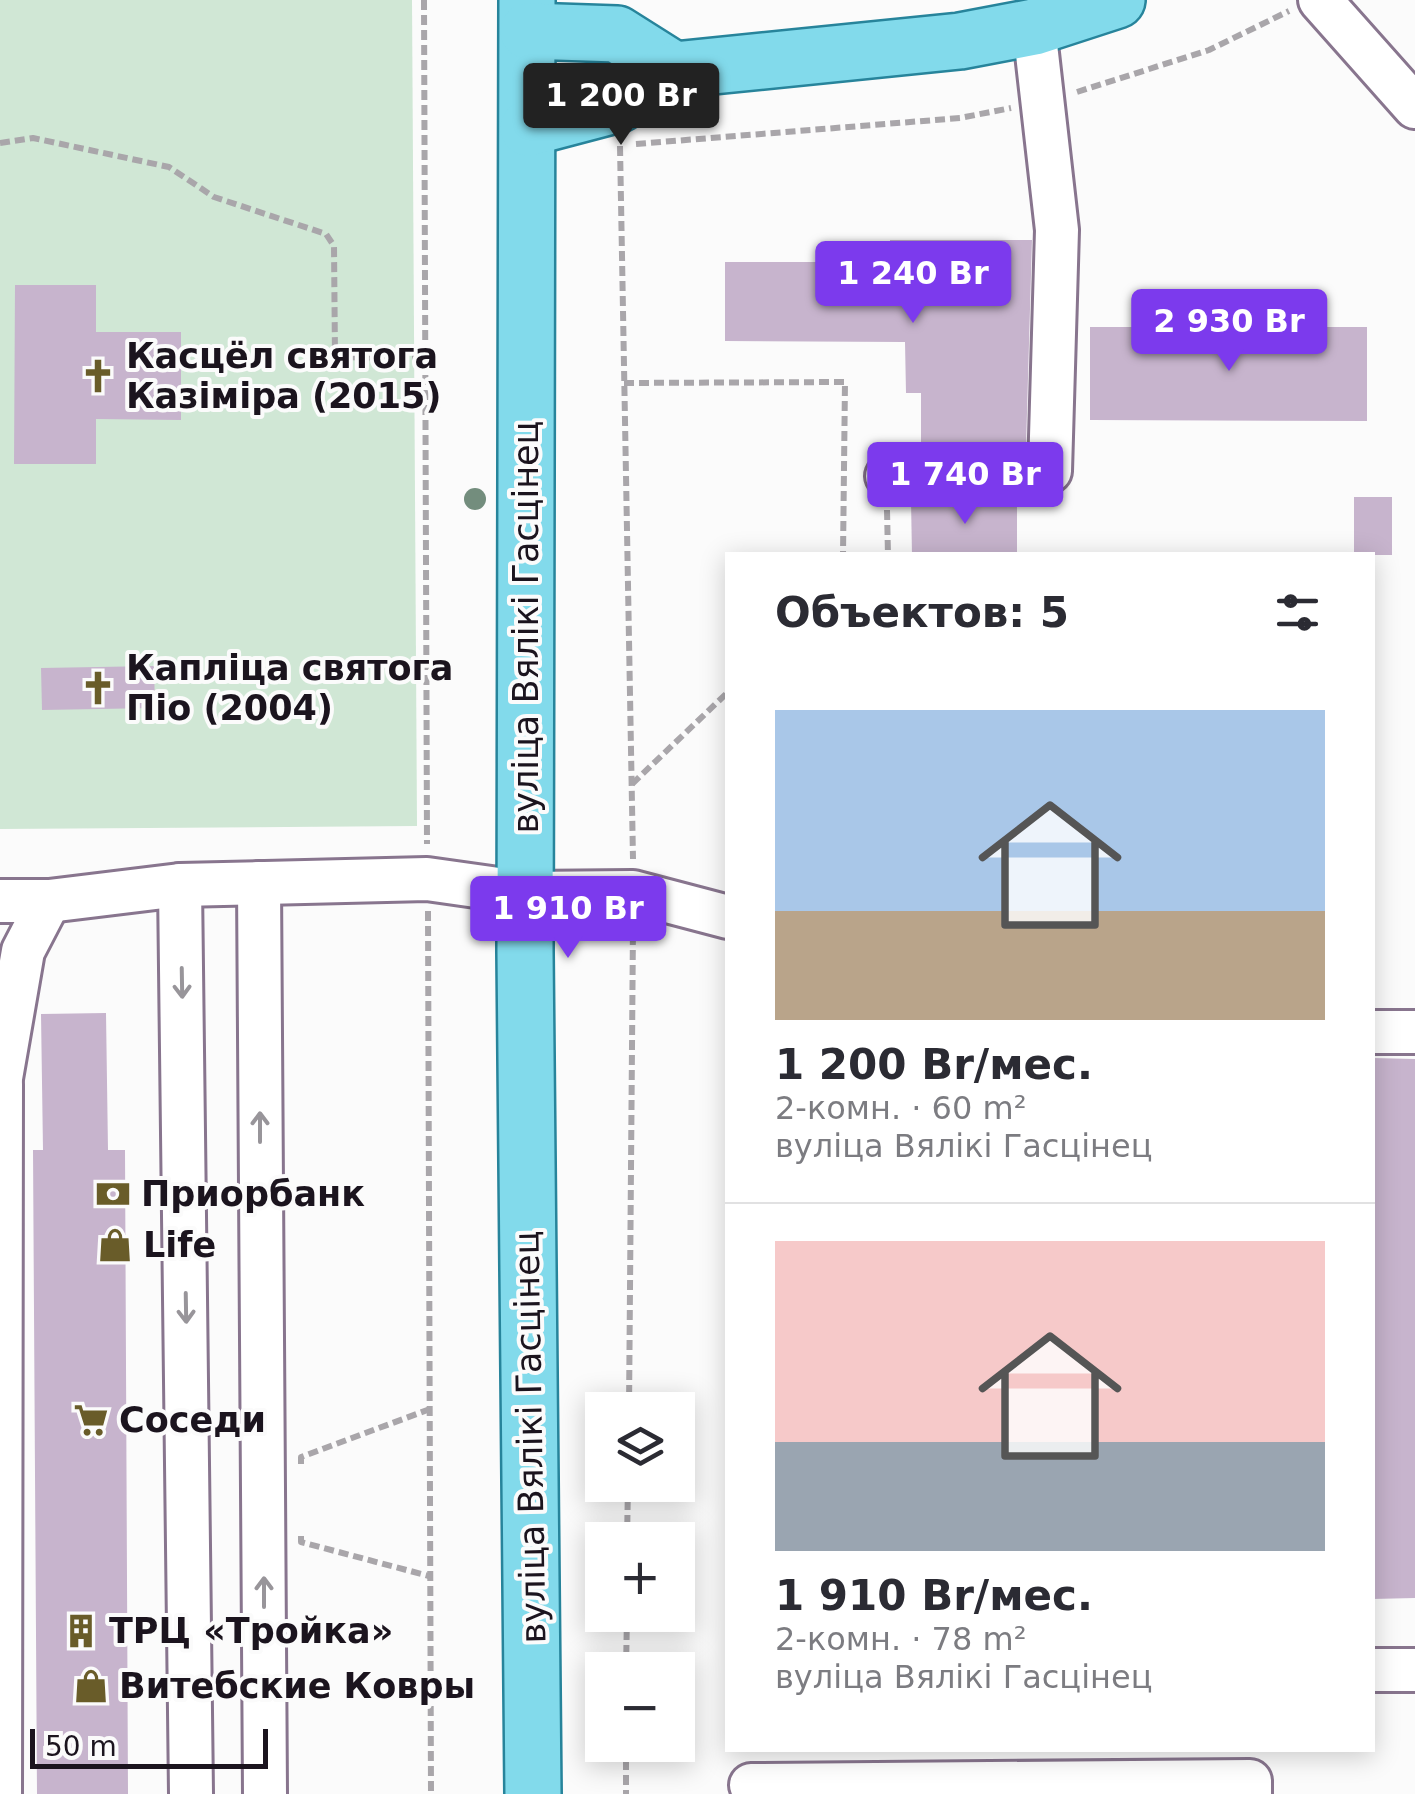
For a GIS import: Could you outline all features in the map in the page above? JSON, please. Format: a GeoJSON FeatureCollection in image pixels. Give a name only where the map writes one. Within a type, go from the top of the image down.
{"type":"FeatureCollection","features":[{"type":"Feature","properties":{"kind":"main road"},"geometry":{"type":"LineString","coordinates":[[527,16],[617,34],[674,70],[960,41],[1034,27],[1117,0]]}},
{"type":"Feature","properties":{"kind":"main road","name":"вуліца Вялікі Гасцінец"},"geometry":{"type":"LineString","coordinates":[[527,16],[526,893],[533,1794]]}},
{"type":"Feature","properties":{"kind":"main road"},"geometry":{"type":"LineString","coordinates":[[528,128],[619,125],[674,70]]}},
{"type":"Feature","properties":{"kind":"lane"},"geometry":{"type":"LineString","coordinates":[[1307,4],[1415,107]]}},
{"type":"Feature","properties":{"kind":"lane"},"geometry":{"type":"LineString","coordinates":[[887,476],[1050,471],[1057,230],[1034,27]]}},
{"type":"Feature","properties":{"kind":"lane"},"geometry":{"type":"LineString","coordinates":[[0,901],[49,901],[180,885],[428,879],[526,893],[633,892],[725,916]]}},
{"type":"Feature","properties":{"kind":"lane"},"geometry":{"type":"LineString","coordinates":[[259,883],[265,1794]]}},
{"type":"Feature","properties":{"kind":"lane"},"geometry":{"type":"LineString","coordinates":[[180,885],[191,1794]]}},
{"type":"Feature","properties":{"kind":"lane"},"geometry":{"type":"LineString","coordinates":[[0,1794],[0,1084],[23,952],[49,901]]}},
{"type":"Feature","properties":{"kind":"lane"},"geometry":{"type":"LineString","coordinates":[[1375,1032],[1415,1032]]}},
{"type":"Feature","properties":{"kind":"lane"},"geometry":{"type":"LineString","coordinates":[[1375,1670],[1415,1670]]}},
{"type":"Feature","properties":{"kind":"lane"},"geometry":{"type":"LineString","coordinates":[[751,1785],[1250,1781],[1250,1794]]}},
{"type":"Feature","properties":{"kind":"path"},"geometry":{"type":"LineString","coordinates":[[629,1392],[633,892],[619,125],[960,118],[1043,102],[1209,50],[1307,4]]}},
{"type":"Feature","properties":{"kind":"path"},"geometry":{"type":"LineString","coordinates":[[0,142],[32,138],[170,167],[214,197],[326,234],[334,246],[335,358]]}},
{"type":"Feature","properties":{"kind":"path"},"geometry":{"type":"LineString","coordinates":[[322,358],[425,358]]}},
{"type":"Feature","properties":{"kind":"path"},"geometry":{"type":"LineString","coordinates":[[624,383],[845,382],[842,552]]}},
{"type":"Feature","properties":{"kind":"path"},"geometry":{"type":"LineString","coordinates":[[632,784],[725,695]]}},
{"type":"Feature","properties":{"kind":"path"},"geometry":{"type":"LineString","coordinates":[[301,1472],[301,1457],[430,1409]]}},
{"type":"Feature","properties":{"kind":"path"},"geometry":{"type":"LineString","coordinates":[[301,1528],[300,1542],[429,1576]]}},
{"type":"Feature","properties":{"kind":"path"},"geometry":{"type":"LineString","coordinates":[[626,1762],[626,1794]]}},
{"type":"Feature","properties":{"kind":"green space"},"geometry":{"type":"Polygon","coordinates":[[[0,0],[412,0],[417,826],[0,829],[0,0]]]}},
{"type":"Feature","properties":{"kind":"building"},"geometry":{"type":"Polygon","coordinates":[[[890,240],[1032,240],[1026,447],[921,450],[921,393],[906,393],[905,342],[725,341],[725,262],[890,262],[890,240]]]}},
{"type":"Feature","properties":{"kind":"building","name":"Касцёл святога Казіміра (2015)"},"geometry":{"type":"Polygon","coordinates":[[[15,285],[96,285],[96,332],[181,332],[181,420],[96,419],[96,464],[14,464],[15,285]]]}},
{"type":"Feature","properties":{"kind":"building"},"geometry":{"type":"Polygon","coordinates":[[[1090,327],[1367,327],[1367,421],[1090,420],[1090,327]]]}},
{"type":"Feature","properties":{"kind":"building"},"geometry":{"type":"Polygon","coordinates":[[[1017,497],[1017,552],[912,552],[911,500],[1017,497]]]}},
{"type":"Feature","properties":{"kind":"building"},"geometry":{"type":"Polygon","coordinates":[[[1354,497],[1392,497],[1392,555],[1354,552],[1354,497]]]}},
{"type":"Feature","properties":{"kind":"building","name":"Капліца святога Піо (2004)"},"geometry":{"type":"Polygon","coordinates":[[[154,666],[155,708],[42,710],[41,668],[154,666]]]}},
{"type":"Feature","properties":{"kind":"building","name":"ТРЦ «Тройка»"},"geometry":{"type":"Polygon","coordinates":[[[106,1013],[108,1150],[125,1150],[128,1794],[37,1794],[33,1150],[43,1150],[41,1014],[106,1013]]]}},
{"type":"Feature","properties":{"kind":"building"},"geometry":{"type":"Polygon","coordinates":[[[1375,1058],[1415,1059],[1415,1598],[1375,1599],[1375,1058]]]}},
{"type":"Feature","properties":{"kind":"place","name":"Касцёл святога Казіміра (2015)"},"geometry":{"type":"Point","coordinates":[98,376]}},
{"type":"Feature","properties":{"kind":"place","name":"Капліца святога Піо (2004)"},"geometry":{"type":"Point","coordinates":[98,688]}},
{"type":"Feature","properties":{"kind":"place","name":"Приорбанк"},"geometry":{"type":"Point","coordinates":[113,1194]}},
{"type":"Feature","properties":{"kind":"place","name":"Life"},"geometry":{"type":"Point","coordinates":[115,1245]}},
{"type":"Feature","properties":{"kind":"place","name":"Соседи"},"geometry":{"type":"Point","coordinates":[91,1420]}},
{"type":"Feature","properties":{"kind":"place","name":"ТРЦ «Тройка»"},"geometry":{"type":"Point","coordinates":[81,1631]}},
{"type":"Feature","properties":{"kind":"place","name":"Витебские Ковры"},"geometry":{"type":"Point","coordinates":[91,1686]}}]}
